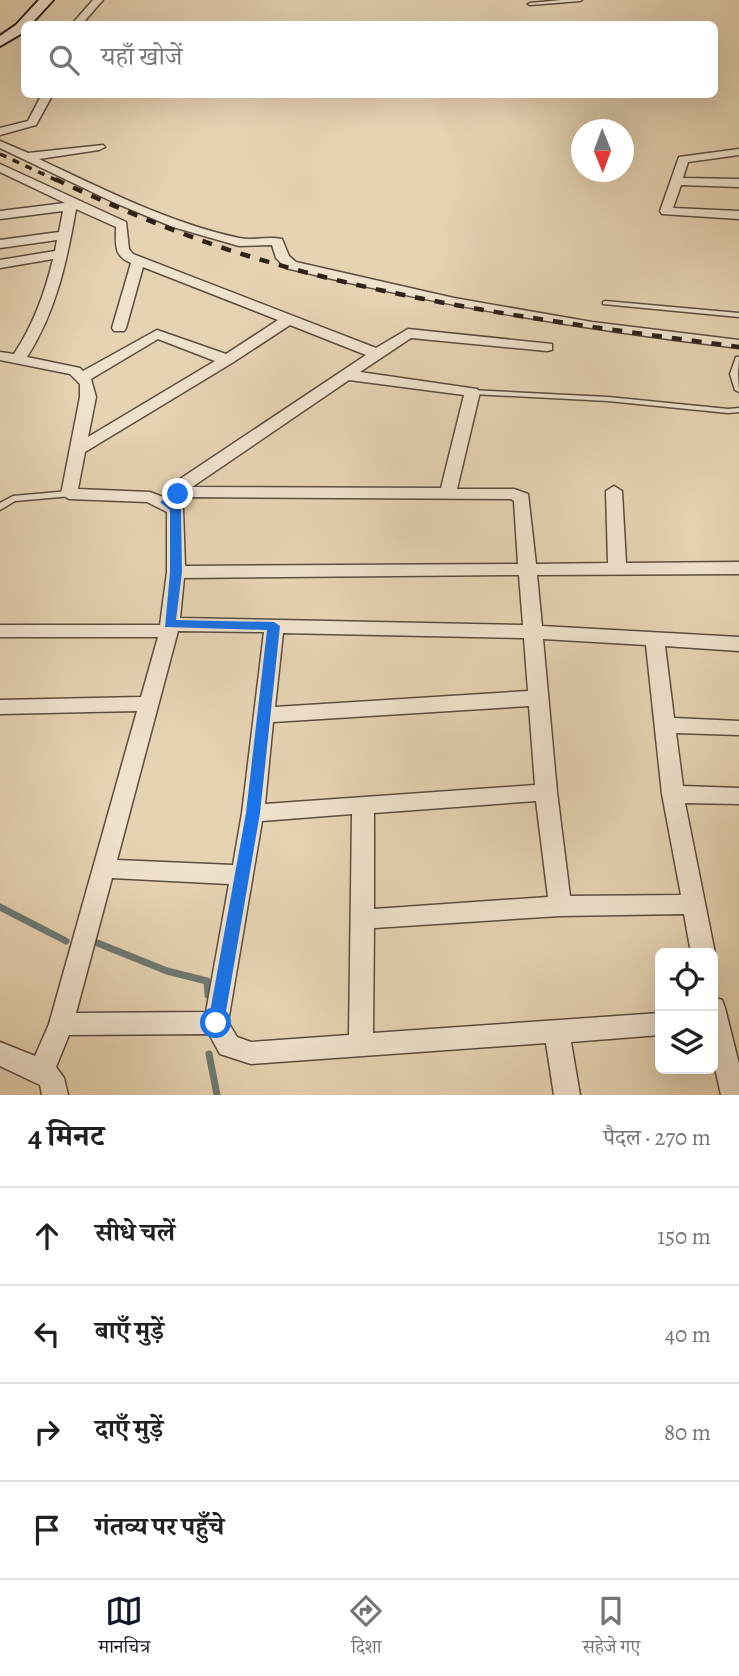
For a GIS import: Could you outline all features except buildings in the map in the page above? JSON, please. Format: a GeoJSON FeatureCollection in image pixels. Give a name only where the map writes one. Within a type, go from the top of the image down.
{"type":"FeatureCollection","features":[{"type":"Feature","properties":{"kind":"main road"},"geometry":{"type":"LineString","coordinates":[[27,21],[46,0]]}},
{"type":"Feature","properties":{"kind":"main road"},"geometry":{"type":"LineString","coordinates":[[0,42],[21,28]]}},
{"type":"Feature","properties":{"kind":"street"},"geometry":{"type":"LineString","coordinates":[[80,21],[98,0]]}},
{"type":"Feature","properties":{"kind":"street"},"geometry":{"type":"LineString","coordinates":[[0,132],[33,123],[46,98]]}},
{"type":"Feature","properties":{"kind":"street"},"geometry":{"type":"LineString","coordinates":[[0,145],[125,203],[220,237],[246,243],[276,242],[283,258],[291,265],[454,302],[592,326],[739,345]]}},
{"type":"Feature","properties":{"kind":"street"},"geometry":{"type":"LineString","coordinates":[[26,157],[99,147]]}},
{"type":"Feature","properties":{"kind":"street"},"geometry":{"type":"LineString","coordinates":[[738,156],[687,158],[676,181],[667,212],[739,215]]}},
{"type":"Feature","properties":{"kind":"street"},"geometry":{"type":"LineString","coordinates":[[3,171],[74,206],[122,225],[124,253],[138,260],[378,354]]}},
{"type":"Feature","properties":{"kind":"street"},"geometry":{"type":"LineString","coordinates":[[676,181],[739,183]]}},
{"type":"Feature","properties":{"kind":"street"},"geometry":{"type":"LineString","coordinates":[[0,215],[74,206]]}},
{"type":"Feature","properties":{"kind":"street"},"geometry":{"type":"LineString","coordinates":[[74,206],[41,321],[9,358],[75,371],[84,377],[88,397],[69,494],[172,498],[448,493],[514,494],[522,498],[546,792],[560,906]]}},
{"type":"Feature","properties":{"kind":"street"},"geometry":{"type":"LineString","coordinates":[[0,244],[65,235]]}},
{"type":"Feature","properties":{"kind":"street"},"geometry":{"type":"LineString","coordinates":[[0,264],[61,254]]}},
{"type":"Feature","properties":{"kind":"street"},"geometry":{"type":"LineString","coordinates":[[119,328],[138,260]]}},
{"type":"Feature","properties":{"kind":"street"},"geometry":{"type":"LineString","coordinates":[[77,450],[227,360],[287,320]]}},
{"type":"Feature","properties":{"kind":"street"},"geometry":{"type":"LineString","coordinates":[[172,498],[181,486],[412,332],[547,347]]}},
{"type":"Feature","properties":{"kind":"street"},"geometry":{"type":"LineString","coordinates":[[84,377],[156,334],[227,360]]}},
{"type":"Feature","properties":{"kind":"street"},"geometry":{"type":"LineString","coordinates":[[347,375],[472,392],[448,493]]}},
{"type":"Feature","properties":{"kind":"street"},"geometry":{"type":"LineString","coordinates":[[614,491],[617,569]]}},
{"type":"Feature","properties":{"kind":"street"},"geometry":{"type":"LineString","coordinates":[[41,1071],[61,1024],[169,627],[176,572],[175,509],[172,498]]}},
{"type":"Feature","properties":{"kind":"street"},"geometry":{"type":"LineString","coordinates":[[176,572],[739,568]]}},
{"type":"Feature","properties":{"kind":"street"},"geometry":{"type":"LineString","coordinates":[[274,626],[253,813],[216,1023],[229,1046],[251,1053],[655,1024]]}},
{"type":"Feature","properties":{"kind":"street"},"geometry":{"type":"LineString","coordinates":[[0,631],[274,626],[532,632],[739,644]]}},
{"type":"Feature","properties":{"kind":"street"},"geometry":{"type":"LineString","coordinates":[[655,639],[673,794],[702,948]]}},
{"type":"Feature","properties":{"kind":"street"},"geometry":{"type":"LineString","coordinates":[[264,715],[538,698]]}},
{"type":"Feature","properties":{"kind":"street"},"geometry":{"type":"LineString","coordinates":[[1,713],[149,704]]}},
{"type":"Feature","properties":{"kind":"street"},"geometry":{"type":"LineString","coordinates":[[664,725],[739,728]]}},
{"type":"Feature","properties":{"kind":"street"},"geometry":{"type":"LineString","coordinates":[[253,813],[546,792]]}},
{"type":"Feature","properties":{"kind":"street"},"geometry":{"type":"LineString","coordinates":[[673,794],[739,796]]}},
{"type":"Feature","properties":{"kind":"street"},"geometry":{"type":"LineString","coordinates":[[361,1046],[363,805]]}},
{"type":"Feature","properties":{"kind":"street"},"geometry":{"type":"LineString","coordinates":[[104,868],[242,875]]}},
{"type":"Feature","properties":{"kind":"street"},"geometry":{"type":"LineString","coordinates":[[362,919],[560,906],[695,904]]}},
{"type":"Feature","properties":{"kind":"street"},"geometry":{"type":"LineString","coordinates":[[61,1024],[216,1023]]}},
{"type":"Feature","properties":{"kind":"street"},"geometry":{"type":"LineString","coordinates":[[557,1032],[567,1095]]}},
{"type":"Feature","properties":{"kind":"street"},"geometry":{"type":"LineString","coordinates":[[718,1035],[734,1095]]}},
{"type":"Feature","properties":{"kind":"street"},"geometry":{"type":"LineString","coordinates":[[0,1054],[51,1078],[55,1095]]}},
{"type":"Feature","properties":{"kind":"lane"},"geometry":{"type":"LineString","coordinates":[[530,4],[580,0]]}},
{"type":"Feature","properties":{"kind":"lane"},"geometry":{"type":"LineString","coordinates":[[605,303],[739,315]]}},
{"type":"Feature","properties":{"kind":"lane"},"geometry":{"type":"LineString","coordinates":[[739,359],[734,374],[739,390]]}},
{"type":"Feature","properties":{"kind":"lane"},"geometry":{"type":"LineString","coordinates":[[472,392],[608,399],[739,410]]}},
{"type":"Feature","properties":{"kind":"lane"},"geometry":{"type":"LineString","coordinates":[[0,507],[13,499],[69,494]]}},
{"type":"Feature","properties":{"kind":"waterway"},"geometry":{"type":"LineString","coordinates":[[0,907],[66,941]]}},
{"type":"Feature","properties":{"kind":"waterway"},"geometry":{"type":"LineString","coordinates":[[95,942],[167,971],[207,981],[208,995]]}},
{"type":"Feature","properties":{"kind":"waterway"},"geometry":{"type":"LineString","coordinates":[[209,1054],[217,1095]]}},
{"type":"Feature","properties":{"kind":"railway"},"geometry":{"type":"LineString","coordinates":[[0,154],[58,181]]}},
{"type":"Feature","properties":{"kind":"railway"},"geometry":{"type":"LineString","coordinates":[[55,179],[196,239],[345,282],[541,319],[739,347]]}},
{"type":"Feature","properties":{"kind":"route"},"geometry":{"type":"LineString","coordinates":[[178,494],[165,502],[175,509],[176,572],[170,624],[274,626],[253,813],[216,1023]]}}]}
